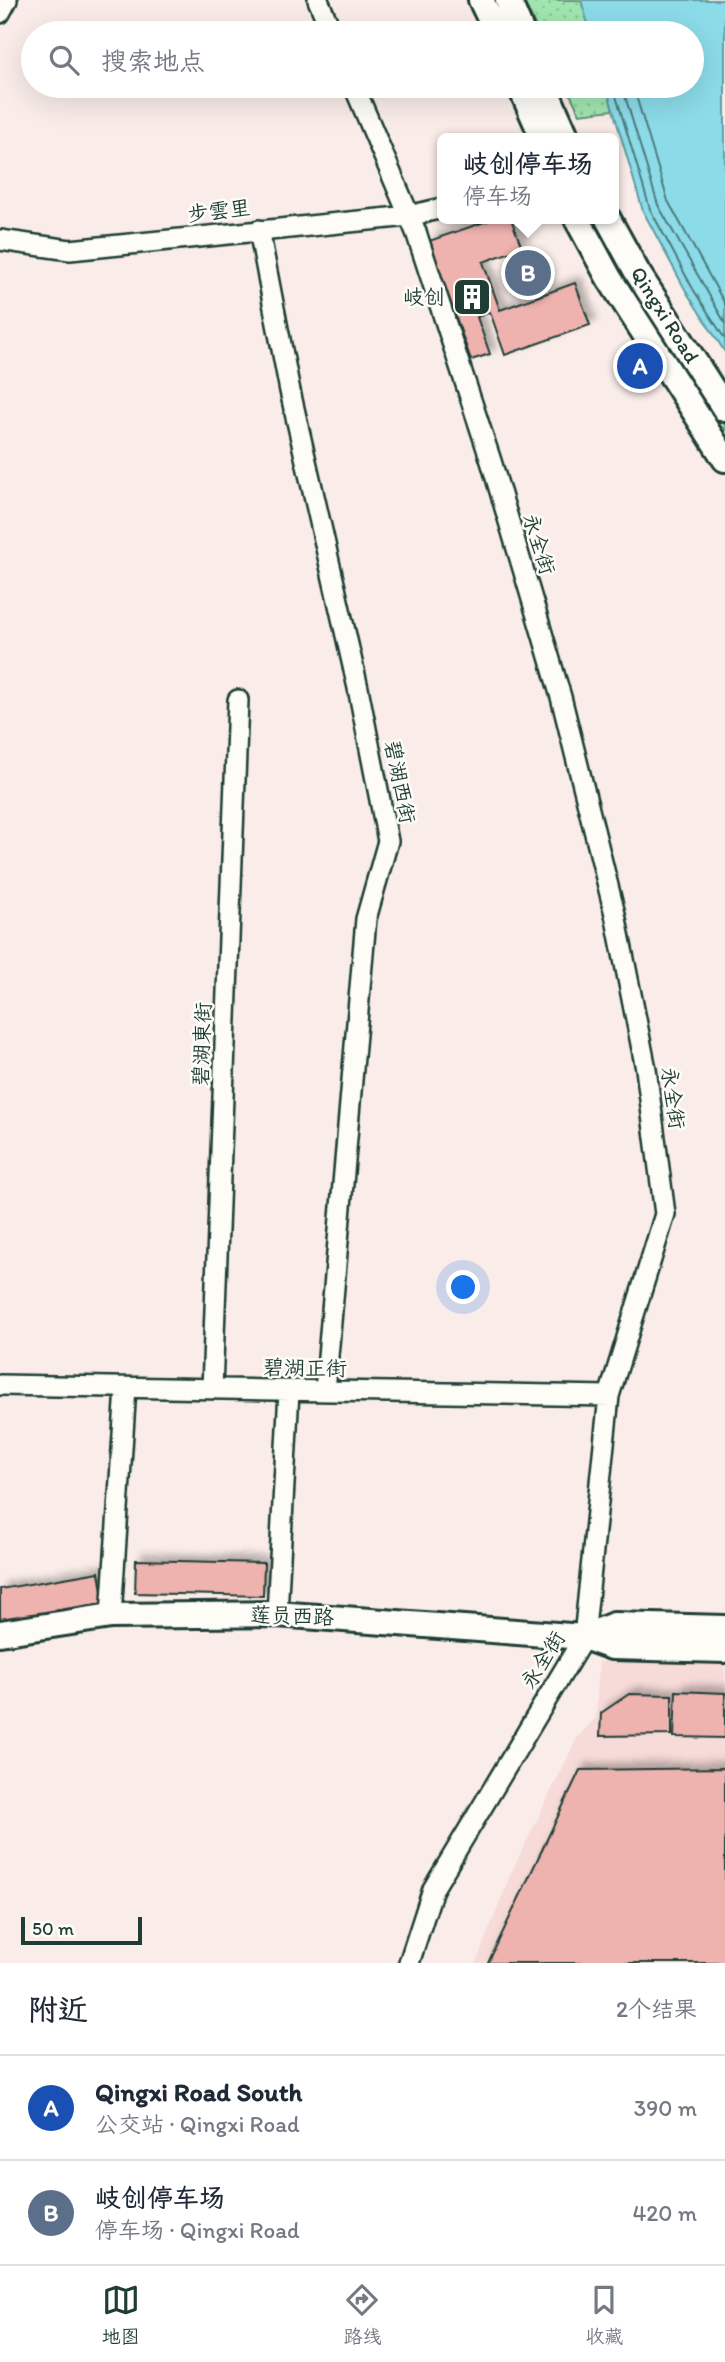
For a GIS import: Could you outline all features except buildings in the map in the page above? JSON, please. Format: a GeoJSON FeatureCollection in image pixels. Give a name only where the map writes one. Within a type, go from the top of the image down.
{"type":"FeatureCollection","features":[{"type":"Feature","properties":{"kind":"main road"},"geometry":{"type":"LineString","coordinates":[[481,0],[491,21]]}},
{"type":"Feature","properties":{"kind":"main road"},"geometry":{"type":"LineString","coordinates":[[508,0],[517,21]]}},
{"type":"Feature","properties":{"kind":"main road"},"geometry":{"type":"LineString","coordinates":[[525,98],[541,133]]}},
{"type":"Feature","properties":{"kind":"main road"},"geometry":{"type":"LineString","coordinates":[[550,98],[566,133]]}},
{"type":"Feature","properties":{"kind":"main road","name":"Qingxi Road"},"geometry":{"type":"LineString","coordinates":[[580,224],[641,328],[725,459]]}},
{"type":"Feature","properties":{"kind":"main road","name":"Qingxi Road"},"geometry":{"type":"LineString","coordinates":[[611,224],[663,314],[725,410]]}},
{"type":"Feature","properties":{"kind":"main road"},"geometry":{"type":"LineString","coordinates":[[641,328],[648,317],[663,314]]}},
{"type":"Feature","properties":{"kind":"main road","name":"莲员西路"},"geometry":{"type":"LineString","coordinates":[[0,1633],[111,1616],[277,1614],[584,1637],[612,1647],[725,1650]]}},
{"type":"Feature","properties":{"kind":"main road","name":"莲员西路"},"geometry":{"type":"LineString","coordinates":[[584,1637],[614,1625],[725,1628]]}},
{"type":"Feature","properties":{"kind":"street"},"geometry":{"type":"LineString","coordinates":[[0,13],[7,0]]}},
{"type":"Feature","properties":{"kind":"street"},"geometry":{"type":"LineString","coordinates":[[318,0],[327,21]]}},
{"type":"Feature","properties":{"kind":"street","name":"永全街"},"geometry":{"type":"LineString","coordinates":[[359,98],[409,216],[491,461],[561,697],[615,914],[646,1069],[665,1214],[609,1396],[584,1637],[433,1889],[409,1963]]}},
{"type":"Feature","properties":{"kind":"street","name":"步雲里"},"geometry":{"type":"LineString","coordinates":[[0,240],[70,250],[409,216],[437,209]]}},
{"type":"Feature","properties":{"kind":"street","name":"碧湖西街"},"geometry":{"type":"LineString","coordinates":[[260,230],[290,391],[358,688],[388,841],[366,919],[325,1391]]}},
{"type":"Feature","properties":{"kind":"street","name":"碧湖東街"},"geometry":{"type":"LineString","coordinates":[[212,1389],[239,700]]}},
{"type":"Feature","properties":{"kind":"street","name":"碧湖正街"},"geometry":{"type":"LineString","coordinates":[[0,1385],[609,1396]]}},
{"type":"Feature","properties":{"kind":"street"},"geometry":{"type":"LineString","coordinates":[[111,1616],[126,1388]]}},
{"type":"Feature","properties":{"kind":"street"},"geometry":{"type":"LineString","coordinates":[[277,1614],[289,1391]]}},
{"type":"Feature","properties":{"kind":"shaded area"},"geometry":{"type":"Polygon","coordinates":[[[599,1662],[725,1664],[725,1963],[476,1963],[511,1873],[577,1738],[596,1717],[599,1662]]]}},
{"type":"Feature","properties":{"kind":"green space"},"geometry":{"type":"Polygon","coordinates":[[[523,0],[581,0],[587,21],[533,21],[523,0]]]}},
{"type":"Feature","properties":{"kind":"green space"},"geometry":{"type":"Polygon","coordinates":[[[572,98],[610,98],[613,110],[580,114],[572,98]]]}},
{"type":"Feature","properties":{"kind":"green space"},"geometry":{"type":"Polygon","coordinates":[[[660,325],[667,331],[725,421],[725,440],[655,328],[660,325]]]}},
{"type":"Feature","properties":{"kind":"water"},"geometry":{"type":"Polygon","coordinates":[[[581,0],[725,0],[725,352],[687,293],[643,211],[610,98],[704,98],[704,21],[587,21],[581,0]]]}},
{"type":"Feature","properties":{"kind":"place","name":"岐创停车场"},"geometry":{"type":"Point","coordinates":[528,273]}},
{"type":"Feature","properties":{"kind":"place","name":"岐创"},"geometry":{"type":"Point","coordinates":[472,297]}},
{"type":"Feature","properties":{"kind":"place","name":"Qingxi Road South"},"geometry":{"type":"Point","coordinates":[640,366]}}]}
